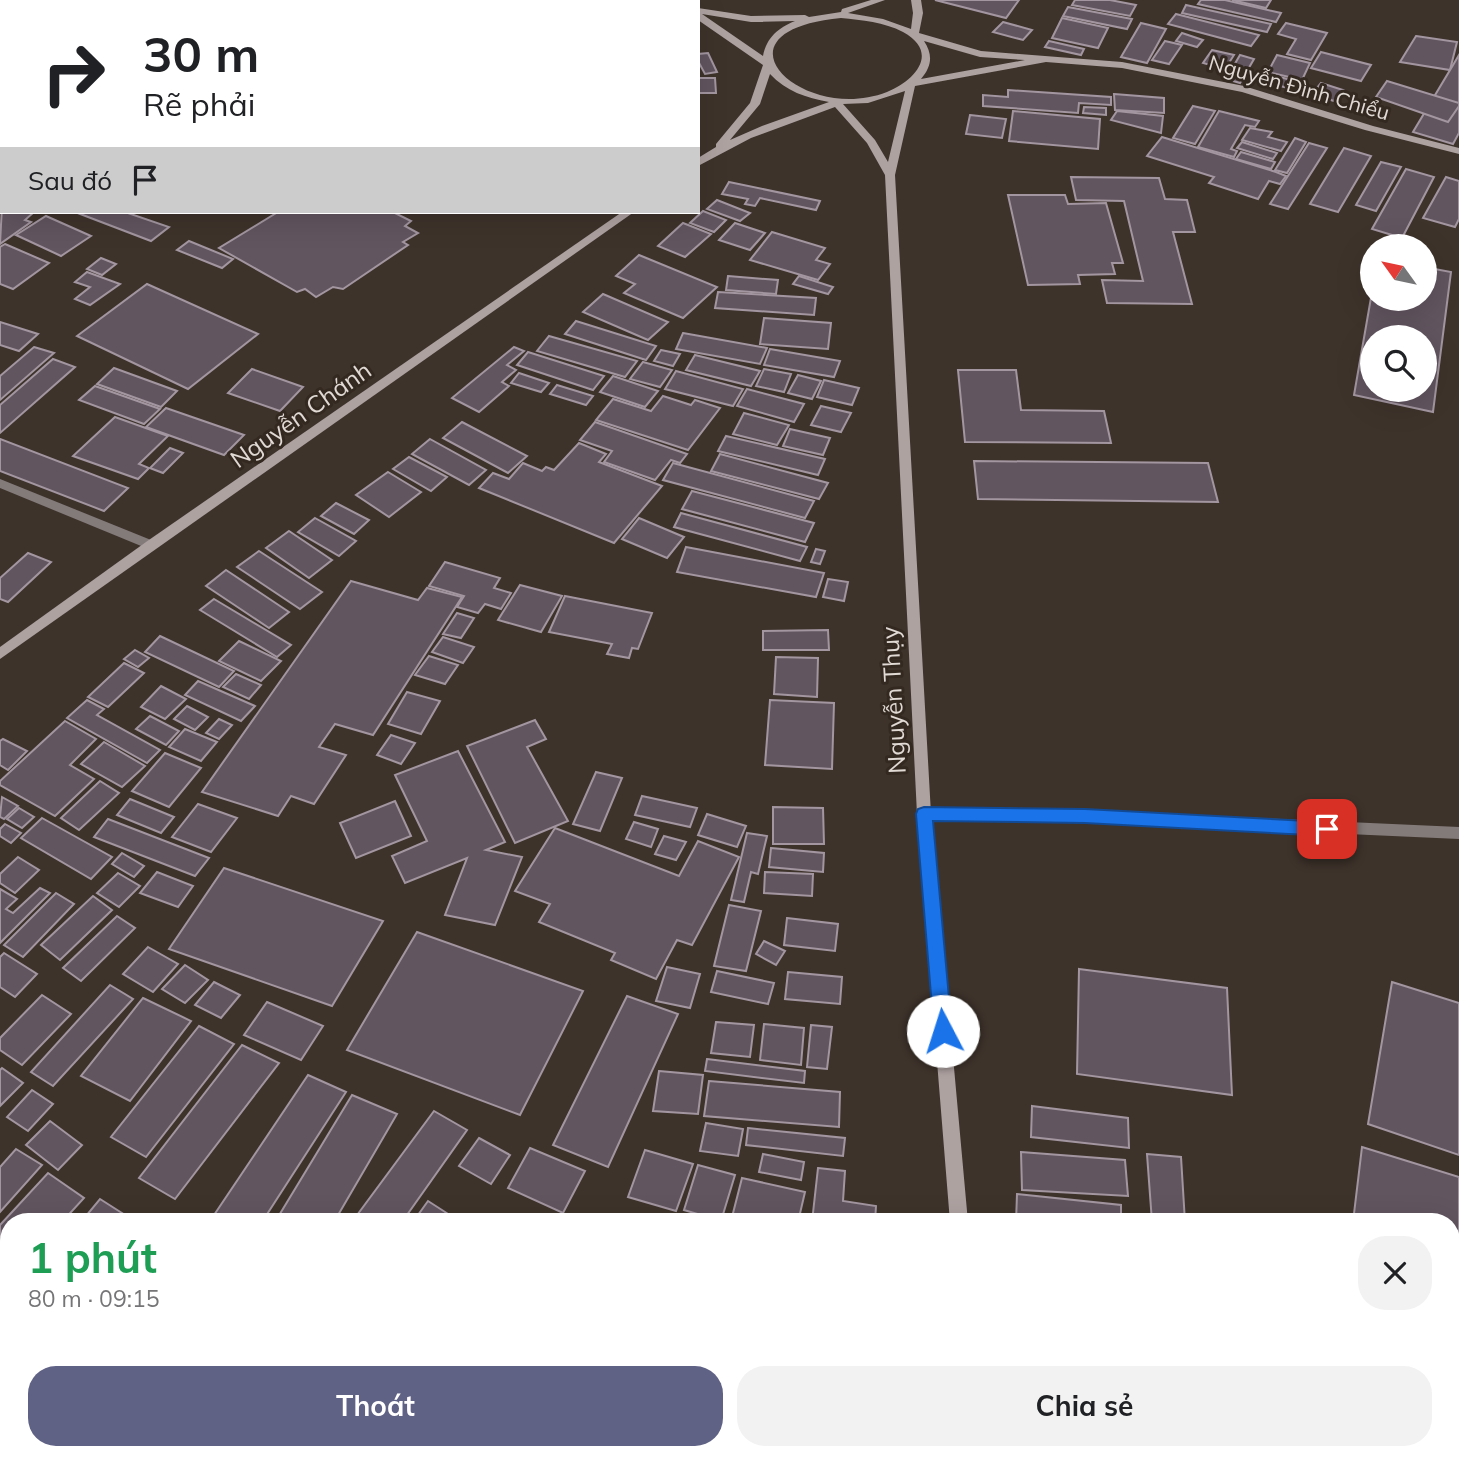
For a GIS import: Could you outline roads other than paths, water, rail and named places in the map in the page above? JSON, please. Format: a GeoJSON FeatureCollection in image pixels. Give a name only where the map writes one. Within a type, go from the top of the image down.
{"type":"FeatureCollection","features":[{"type":"Feature","properties":{"kind":"street"},"geometry":{"type":"LineString","coordinates":[[716,150],[755,104],[768,64],[768,49],[777,36],[793,25],[880,0]]}},
{"type":"Feature","properties":{"kind":"street"},"geometry":{"type":"LineString","coordinates":[[700,161],[716,150],[786,121],[837,103],[892,94],[911,84],[923,72],[926,60],[923,47],[914,34],[918,13],[916,0]]}},
{"type":"Feature","properties":{"kind":"street"},"geometry":{"type":"LineString","coordinates":[[700,11],[751,19],[841,15],[868,17],[980,54],[1043,61]]}},
{"type":"Feature","properties":{"kind":"street"},"geometry":{"type":"LineString","coordinates":[[700,17],[768,64],[776,76],[792,88],[837,103],[871,142],[890,175]]}},
{"type":"Feature","properties":{"kind":"street"},"geometry":{"type":"LineString","coordinates":[[911,84],[1043,61]]}},
{"type":"Feature","properties":{"kind":"street","name":"Nguyễn Đình Chiểu"},"geometry":{"type":"LineString","coordinates":[[1043,61],[1122,65],[1244,89],[1369,128],[1459,150]]}},
{"type":"Feature","properties":{"kind":"street"},"geometry":{"type":"LineString","coordinates":[[890,175],[911,84]]}},
{"type":"Feature","properties":{"kind":"street","name":"Nguyễn Thụy"},"geometry":{"type":"LineString","coordinates":[[890,175],[924,814],[958,1213]]}},
{"type":"Feature","properties":{"kind":"street","name":"Nguyễn Chánh"},"geometry":{"type":"LineString","coordinates":[[0,654],[151,545],[626,214]]}},
{"type":"Feature","properties":{"kind":"street"},"geometry":{"type":"LineString","coordinates":[[0,484],[151,545]]}},
{"type":"Feature","properties":{"kind":"street"},"geometry":{"type":"LineString","coordinates":[[924,814],[1085,816],[1459,833]]}}]}
